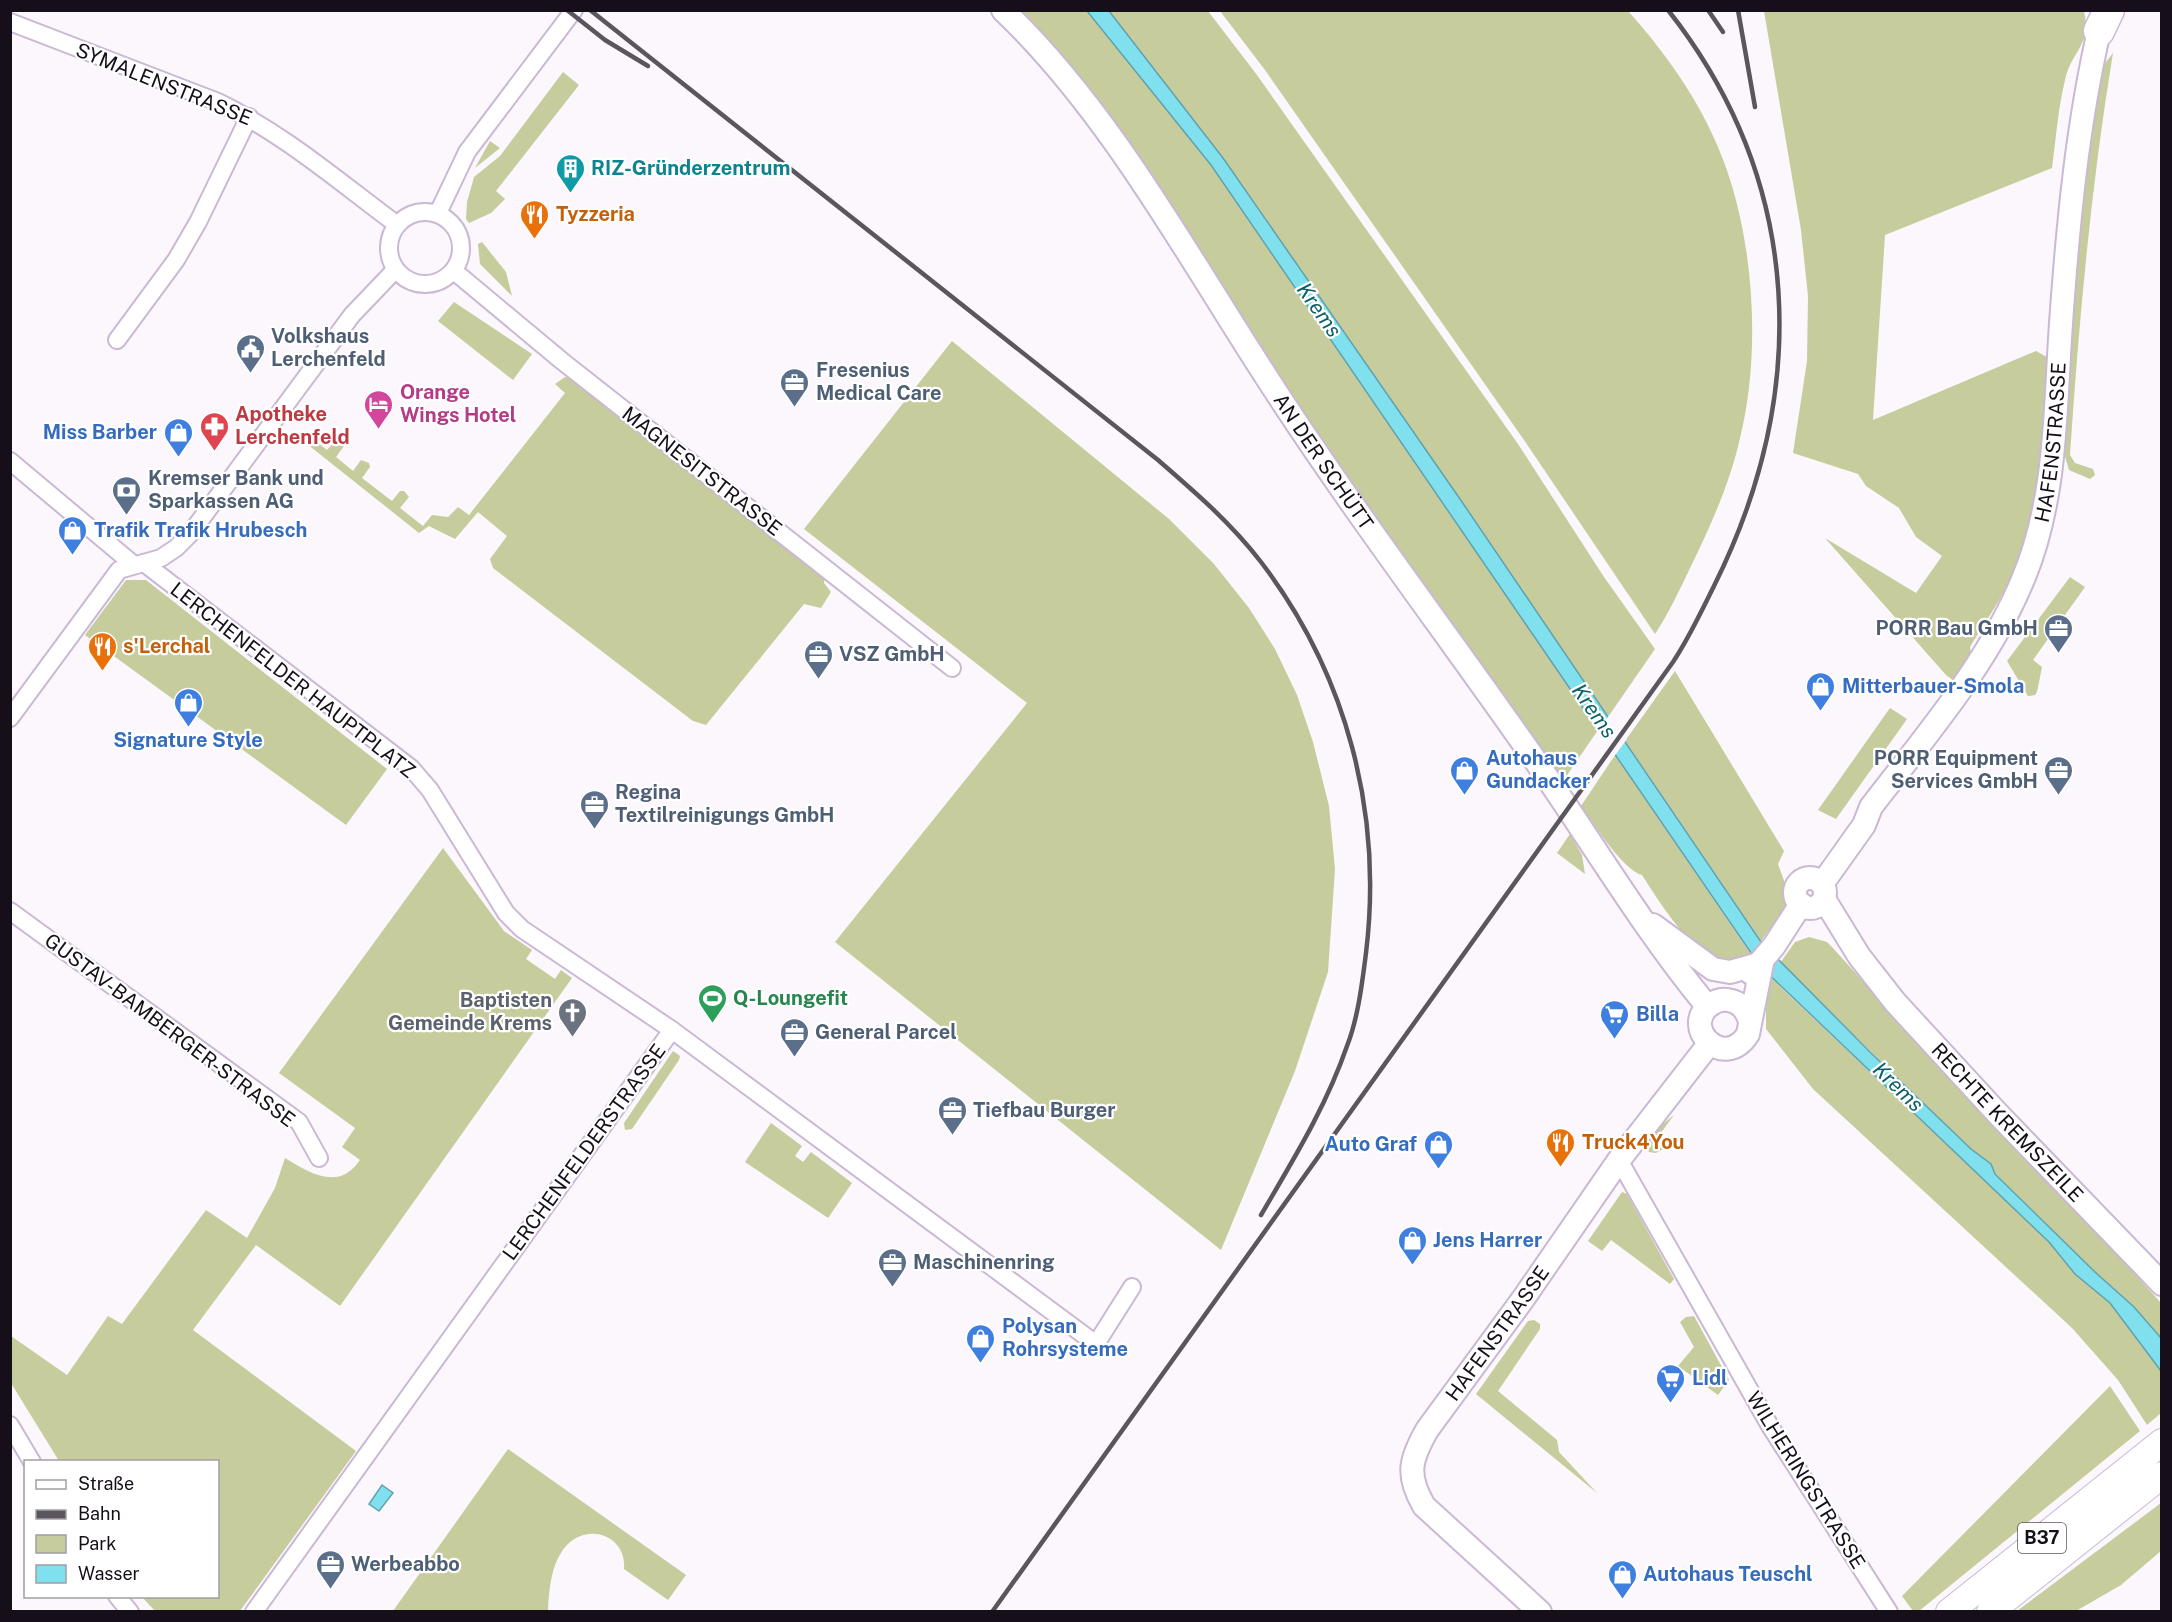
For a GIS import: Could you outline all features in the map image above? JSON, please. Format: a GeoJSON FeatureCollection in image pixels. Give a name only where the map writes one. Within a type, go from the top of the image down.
{"type":"FeatureCollection","features":[{"type":"Feature","properties":{"kind":"main road","name":"B37"},"geometry":{"type":"LineString","coordinates":[[1949,1611],[2162,1442]]}},
{"type":"Feature","properties":{"kind":"main road","name":"B37"},"geometry":{"type":"LineString","coordinates":[[1990,1611],[2154,1481]]}},
{"type":"Feature","properties":{"kind":"street"},"geometry":{"type":"LineString","coordinates":[[438,213],[467,152],[574,10]]}},
{"type":"Feature","properties":{"kind":"street","name":"AN DER SCHÜTT"},"geometry":{"type":"LineString","coordinates":[[1003,10],[1054,65],[1114,142],[1307,437],[1569,807],[1640,916],[1722,998]]}},
{"type":"Feature","properties":{"kind":"street","name":"HAFENSTRASSE"},"geometry":{"type":"LineString","coordinates":[[1722,998],[1762,963],[1864,825],[1871,807],[1988,649],[2025,575],[2040,529],[2049,487],[2078,143],[2087,84],[2104,21]]}},
{"type":"Feature","properties":{"kind":"street","name":"SYMALENSTRASSE"},"geometry":{"type":"LineString","coordinates":[[10,22],[218,102],[249,117],[275,133],[396,224]]}},
{"type":"Feature","properties":{"kind":"street"},"geometry":{"type":"LineString","coordinates":[[117,340],[176,260],[198,222],[249,117]]}},
{"type":"Feature","properties":{"kind":"street"},"geometry":{"type":"LineString","coordinates":[[423,211],[438,213],[452,223],[460,237],[461,255],[454,271],[441,281],[424,285],[408,281],[395,270],[389,255],[389,239],[396,224],[410,214],[423,211]]}},
{"type":"Feature","properties":{"kind":"street"},"geometry":{"type":"LineString","coordinates":[[10,717],[119,570],[161,558],[176,548],[190,534],[352,315],[395,270]]}},
{"type":"Feature","properties":{"kind":"street","name":"MAGNESITSTRASSE"},"geometry":{"type":"LineString","coordinates":[[454,271],[562,361],[952,668]]}},
{"type":"Feature","properties":{"kind":"street","name":"LERCHENFELDER HAUPTPLATZ"},"geometry":{"type":"LineString","coordinates":[[10,461],[139,564],[411,768],[430,790],[506,913],[522,929],[672,1030]]}},
{"type":"Feature","properties":{"kind":"street","name":"RECHTE KREMSZEILE"},"geometry":{"type":"LineString","coordinates":[[1810,897],[1839,946],[1859,956],[1895,1002],[1998,1114],[2162,1284]]}},
{"type":"Feature","properties":{"kind":"street","name":"GUSTAV-BAMBERGER-STRASSE"},"geometry":{"type":"LineString","coordinates":[[10,911],[299,1122],[319,1158]]}},
{"type":"Feature","properties":{"kind":"street","name":"AN DER SCHÜTT"},"geometry":{"type":"LineString","coordinates":[[1640,916],[1706,965],[1720,972],[1762,963]]}},
{"type":"Feature","properties":{"kind":"street","name":"HAFENSTRASSE"},"geometry":{"type":"LineString","coordinates":[[1540,1611],[1424,1506],[1414,1489],[1411,1468],[1416,1450],[1427,1430],[1523,1299],[1619,1160],[1709,1044],[1718,1048],[1737,1046],[1748,1034],[1762,963]]}},
{"type":"Feature","properties":{"kind":"street"},"geometry":{"type":"LineString","coordinates":[[1709,1044],[1700,1025],[1701,1015],[1722,998],[1737,1002],[1750,1016]]}},
{"type":"Feature","properties":{"kind":"street","name":"LERCHENFELDERSTRASSE"},"geometry":{"type":"LineString","coordinates":[[254,1611],[672,1030],[1096,1344],[1132,1287]]}},
{"type":"Feature","properties":{"kind":"street","name":"WILHERINGSTRASSE"},"geometry":{"type":"LineString","coordinates":[[1619,1160],[1770,1426],[1889,1611]]}},
{"type":"Feature","properties":{"kind":"street"},"geometry":{"type":"LineString","coordinates":[[10,1425],[31,1460]]}},
{"type":"Feature","properties":{"kind":"street"},"geometry":{"type":"LineString","coordinates":[[119,1598],[130,1611]]}},
{"type":"Feature","properties":{"kind":"green space"},"geometry":{"type":"Polygon","coordinates":[[[1018,11],[1087,11],[1211,165],[1598,730],[1563,781],[1018,11]]]}},
{"type":"Feature","properties":{"kind":"green space"},"geometry":{"type":"Polygon","coordinates":[[[1109,11],[1208,11],[1257,75],[1518,444],[1604,577],[1655,649],[1608,717],[1223,158],[1109,11]]]}},
{"type":"Feature","properties":{"kind":"green space"},"geometry":{"type":"Polygon","coordinates":[[[1220,11],[1628,11],[1679,75],[1710,128],[1730,180],[1740,216],[1751,291],[1751,367],[1740,438],[1719,504],[1683,583],[1655,634],[1524,440],[1265,70],[1220,11]]]}},
{"type":"Feature","properties":{"kind":"green space"},"geometry":{"type":"Polygon","coordinates":[[[1764,11],[2084,11],[2085,32],[2065,80],[2052,168],[1885,235],[1873,420],[2036,351],[2047,357],[2040,466],[2024,545],[2010,581],[1970,647],[1971,656],[1954,681],[1946,675],[1825,538],[1916,593],[1942,556],[1916,537],[1899,508],[1866,486],[1858,474],[1793,453],[1807,361],[1808,296],[1801,230],[1764,11]]]}},
{"type":"Feature","properties":{"kind":"green space"},"geometry":{"type":"Polygon","coordinates":[[[2113,53],[2098,153],[2087,253],[2070,455],[2075,463],[2093,469],[2095,475],[2090,479],[2069,470],[2064,453],[2070,325],[2087,145],[2102,67],[2113,53]]]}},
{"type":"Feature","properties":{"kind":"green space"},"geometry":{"type":"Polygon","coordinates":[[[563,72],[579,85],[496,191],[505,199],[491,213],[469,223],[466,219],[467,202],[474,177],[500,156],[563,72]]]}},
{"type":"Feature","properties":{"kind":"green space"},"geometry":{"type":"Polygon","coordinates":[[[490,141],[500,148],[475,168],[490,141]]]}},
{"type":"Feature","properties":{"kind":"green space"},"geometry":{"type":"Polygon","coordinates":[[[482,242],[506,272],[512,296],[480,264],[478,244],[482,242]]]}},
{"type":"Feature","properties":{"kind":"green space"},"geometry":{"type":"Polygon","coordinates":[[[454,302],[532,354],[513,380],[438,321],[454,302]]]}},
{"type":"Feature","properties":{"kind":"green space"},"geometry":{"type":"Polygon","coordinates":[[[952,341],[1169,519],[1214,564],[1249,608],[1275,649],[1297,695],[1313,742],[1329,806],[1335,869],[1328,972],[1295,1071],[1221,1250],[835,942],[1027,703],[804,529],[952,341]]]}},
{"type":"Feature","properties":{"kind":"green space"},"geometry":{"type":"Polygon","coordinates":[[[565,377],[571,378],[825,576],[824,583],[831,592],[821,608],[804,604],[706,725],[693,721],[493,568],[490,559],[507,536],[478,512],[455,539],[429,526],[419,533],[302,440],[306,434],[327,450],[336,440],[340,440],[344,446],[336,457],[353,471],[361,460],[369,463],[370,467],[362,478],[392,501],[400,491],[404,491],[409,497],[400,508],[423,526],[432,515],[448,517],[458,507],[469,515],[565,393],[555,384],[565,377]]]}},
{"type":"Feature","properties":{"kind":"green space"},"geometry":{"type":"Polygon","coordinates":[[[2070,577],[2085,587],[2033,660],[2042,667],[2037,692],[2035,695],[2028,696],[2007,661],[2070,577]]]}},
{"type":"Feature","properties":{"kind":"green space"},"geometry":{"type":"Polygon","coordinates":[[[126,580],[146,580],[387,769],[346,825],[85,635],[126,580]]]}},
{"type":"Feature","properties":{"kind":"green space"},"geometry":{"type":"Polygon","coordinates":[[[1675,671],[1784,851],[1778,864],[1791,900],[1761,941],[1625,741],[1675,671]]]}},
{"type":"Feature","properties":{"kind":"green space"},"geometry":{"type":"Polygon","coordinates":[[[1890,708],[1907,719],[1836,819],[1818,810],[1890,708]]]}},
{"type":"Feature","properties":{"kind":"green space"},"geometry":{"type":"Polygon","coordinates":[[[1615,755],[1750,953],[1740,960],[1720,961],[1694,944],[1669,915],[1642,875],[1626,865],[1618,856],[1581,806],[1615,755]]]}},
{"type":"Feature","properties":{"kind":"green space"},"geometry":{"type":"Polygon","coordinates":[[[1570,834],[1582,855],[1585,874],[1557,853],[1570,834]]]}},
{"type":"Feature","properties":{"kind":"green space"},"geometry":{"type":"Polygon","coordinates":[[[443,848],[504,931],[532,950],[526,959],[555,979],[561,970],[572,978],[340,1306],[256,1245],[193,1330],[356,1451],[240,1611],[155,1611],[143,1598],[219,1598],[219,1460],[58,1460],[11,1383],[11,1336],[67,1375],[108,1316],[122,1324],[206,1210],[247,1238],[275,1188],[285,1158],[324,1177],[343,1175],[352,1169],[360,1160],[342,1147],[355,1128],[279,1073],[443,848]]]}},
{"type":"Feature","properties":{"kind":"green space"},"geometry":{"type":"Polygon","coordinates":[[[1809,937],[1827,942],[1832,947],[2020,1155],[2115,1252],[2161,1303],[2161,1338],[2134,1307],[2095,1272],[1995,1173],[1991,1164],[1971,1149],[1780,963],[1795,942],[1809,937]]]}},
{"type":"Feature","properties":{"kind":"green space"},"geometry":{"type":"Polygon","coordinates":[[[1771,978],[2049,1242],[2075,1274],[2111,1303],[2160,1369],[2161,1413],[2147,1425],[2118,1380],[2072,1328],[1813,1089],[1766,1029],[1766,994],[1771,978]]]}},
{"type":"Feature","properties":{"kind":"green space"},"geometry":{"type":"Polygon","coordinates":[[[673,1051],[680,1056],[679,1060],[632,1129],[625,1130],[624,1123],[673,1051]]]}},
{"type":"Feature","properties":{"kind":"green space"},"geometry":{"type":"Polygon","coordinates":[[[1674,1115],[1652,1145],[1665,1148],[1656,1153],[1649,1152],[1644,1145],[1649,1135],[1674,1115]]]}},
{"type":"Feature","properties":{"kind":"green space"},"geometry":{"type":"Polygon","coordinates":[[[771,1123],[802,1146],[795,1156],[803,1162],[811,1152],[852,1183],[828,1218],[745,1162],[771,1123]]]}},
{"type":"Feature","properties":{"kind":"green space"},"geometry":{"type":"Polygon","coordinates":[[[1622,1192],[1627,1194],[1674,1279],[1670,1284],[1611,1240],[1602,1251],[1588,1241],[1622,1192]]]}},
{"type":"Feature","properties":{"kind":"green space"},"geometry":{"type":"Polygon","coordinates":[[[1694,1316],[1729,1380],[1718,1395],[1678,1366],[1694,1347],[1680,1322],[1686,1317],[1694,1316]]]}},
{"type":"Feature","properties":{"kind":"green space"},"geometry":{"type":"Polygon","coordinates":[[[1534,1320],[1540,1324],[1540,1329],[1498,1391],[1557,1440],[1559,1452],[1597,1493],[1476,1394],[1528,1321],[1534,1320]]]}},
{"type":"Feature","properties":{"kind":"green space"},"geometry":{"type":"Polygon","coordinates":[[[2110,1386],[2140,1431],[1919,1611],[1913,1611],[1902,1596],[2110,1386]]]}},
{"type":"Feature","properties":{"kind":"green space"},"geometry":{"type":"Polygon","coordinates":[[[508,1449],[686,1575],[668,1600],[624,1569],[623,1558],[613,1541],[605,1536],[586,1534],[567,1545],[557,1560],[552,1576],[548,1611],[393,1611],[508,1449]]]}},
{"type":"Feature","properties":{"kind":"green space"},"geometry":{"type":"Polygon","coordinates":[[[2161,1503],[2161,1551],[2121,1585],[2076,1611],[2017,1611],[2161,1503]]]}},
{"type":"Feature","properties":{"kind":"water","name":"Krems"},"geometry":{"type":"Polygon","coordinates":[[[1087,11],[1109,11],[1223,158],[1460,499],[1761,942],[1870,1052],[1971,1149],[1991,1164],[1995,1174],[2134,1307],[2161,1338],[2161,1371],[2110,1303],[2075,1274],[2049,1242],[1760,966],[1211,165],[1087,11]]]}},
{"type":"Feature","properties":{"kind":"water"},"geometry":{"type":"Polygon","coordinates":[[[382,1485],[393,1493],[379,1511],[369,1504],[382,1485]]]}},
{"type":"Feature","properties":{"kind":"pier"},"geometry":{"type":"Polygon","coordinates":[[[1610,714],[1627,739],[1613,758],[1597,733],[1610,714]]]}},
{"type":"Feature","properties":{"kind":"railway"},"geometry":{"type":"LineString","coordinates":[[567,10],[605,40],[648,66]]}},
{"type":"Feature","properties":{"kind":"railway"},"geometry":{"type":"LineString","coordinates":[[590,10],[1158,460],[1237,534],[1261,562],[1291,606],[1316,651],[1336,698],[1352,747],[1363,798],[1369,849],[1370,901],[1363,977],[1351,1035],[1339,1069],[1319,1112],[1261,1215]]}},
{"type":"Feature","properties":{"kind":"railway"},"geometry":{"type":"LineString","coordinates":[[992,1612],[1673,662],[1714,586],[1745,513],[1767,439],[1778,365],[1778,291],[1768,218],[1746,146],[1713,77],[1668,10]]}},
{"type":"Feature","properties":{"kind":"railway"},"geometry":{"type":"LineString","coordinates":[[1708,10],[1723,32]]}},
{"type":"Feature","properties":{"kind":"railway"},"geometry":{"type":"LineString","coordinates":[[1738,10],[1755,107]]}},
{"type":"Feature","properties":{"kind":"place","name":"RIZ-Gründerzentrum"},"geometry":{"type":"Point","coordinates":[570,194]}},
{"type":"Feature","properties":{"kind":"place","name":"Tyzzeria"},"geometry":{"type":"Point","coordinates":[535,240]}},
{"type":"Feature","properties":{"kind":"place","name":"Volkshaus Lerchenfeld"},"geometry":{"type":"Point","coordinates":[250,374]}},
{"type":"Feature","properties":{"kind":"place","name":"Fresenius Medical Care"},"geometry":{"type":"Point","coordinates":[795,408]}},
{"type":"Feature","properties":{"kind":"place","name":"Orange Wings Hotel"},"geometry":{"type":"Point","coordinates":[379,430]}},
{"type":"Feature","properties":{"kind":"place","name":"Apotheke Lerchenfeld"},"geometry":{"type":"Point","coordinates":[214,452]}},
{"type":"Feature","properties":{"kind":"place","name":"Miss Barber"},"geometry":{"type":"Point","coordinates":[178,458]}},
{"type":"Feature","properties":{"kind":"place","name":"Kremser Bank und Sparkassen AG"},"geometry":{"type":"Point","coordinates":[127,516]}},
{"type":"Feature","properties":{"kind":"place","name":"Trafik Trafik Hrubesch"},"geometry":{"type":"Point","coordinates":[73,556]}},
{"type":"Feature","properties":{"kind":"place","name":"PORR Bau GmbH"},"geometry":{"type":"Point","coordinates":[2059,654]}},
{"type":"Feature","properties":{"kind":"place","name":"s'Lerchal"},"geometry":{"type":"Point","coordinates":[102,672]}},
{"type":"Feature","properties":{"kind":"place","name":"VSZ GmbH"},"geometry":{"type":"Point","coordinates":[818,680]}},
{"type":"Feature","properties":{"kind":"place","name":"Mitterbauer-Smola"},"geometry":{"type":"Point","coordinates":[1821,712]}},
{"type":"Feature","properties":{"kind":"place","name":"Signature Style"},"geometry":{"type":"Point","coordinates":[188,728]}},
{"type":"Feature","properties":{"kind":"place","name":"Autohaus Gundacker"},"geometry":{"type":"Point","coordinates":[1465,796]}},
{"type":"Feature","properties":{"kind":"place","name":"PORR Equipment Services GmbH"},"geometry":{"type":"Point","coordinates":[2059,796]}},
{"type":"Feature","properties":{"kind":"place","name":"Regina Textilreinigungs GmbH"},"geometry":{"type":"Point","coordinates":[594,830]}},
{"type":"Feature","properties":{"kind":"place","name":"Q-Loungefit"},"geometry":{"type":"Point","coordinates":[712,1024]}},
{"type":"Feature","properties":{"kind":"place","name":"Baptisten Gemeinde Krems"},"geometry":{"type":"Point","coordinates":[573,1038]}},
{"type":"Feature","properties":{"kind":"place","name":"Billa"},"geometry":{"type":"Point","coordinates":[1615,1040]}},
{"type":"Feature","properties":{"kind":"place","name":"General Parcel"},"geometry":{"type":"Point","coordinates":[794,1058]}},
{"type":"Feature","properties":{"kind":"place","name":"Tiefbau Burger"},"geometry":{"type":"Point","coordinates":[952,1136]}},
{"type":"Feature","properties":{"kind":"place","name":"Truck4You"},"geometry":{"type":"Point","coordinates":[1561,1168]}},
{"type":"Feature","properties":{"kind":"place","name":"Auto Graf"},"geometry":{"type":"Point","coordinates":[1438,1170]}},
{"type":"Feature","properties":{"kind":"place","name":"Jens Harrer"},"geometry":{"type":"Point","coordinates":[1412,1266]}},
{"type":"Feature","properties":{"kind":"place","name":"Maschinenring"},"geometry":{"type":"Point","coordinates":[892,1288]}},
{"type":"Feature","properties":{"kind":"place","name":"Polysan Rohrsysteme"},"geometry":{"type":"Point","coordinates":[981,1364]}},
{"type":"Feature","properties":{"kind":"place","name":"Lidl"},"geometry":{"type":"Point","coordinates":[1671,1404]}},
{"type":"Feature","properties":{"kind":"place","name":"Werbeabbo"},"geometry":{"type":"Point","coordinates":[330,1590]}},
{"type":"Feature","properties":{"kind":"place","name":"Autohaus Teuschl"},"geometry":{"type":"Point","coordinates":[1622,1600]}}]}
